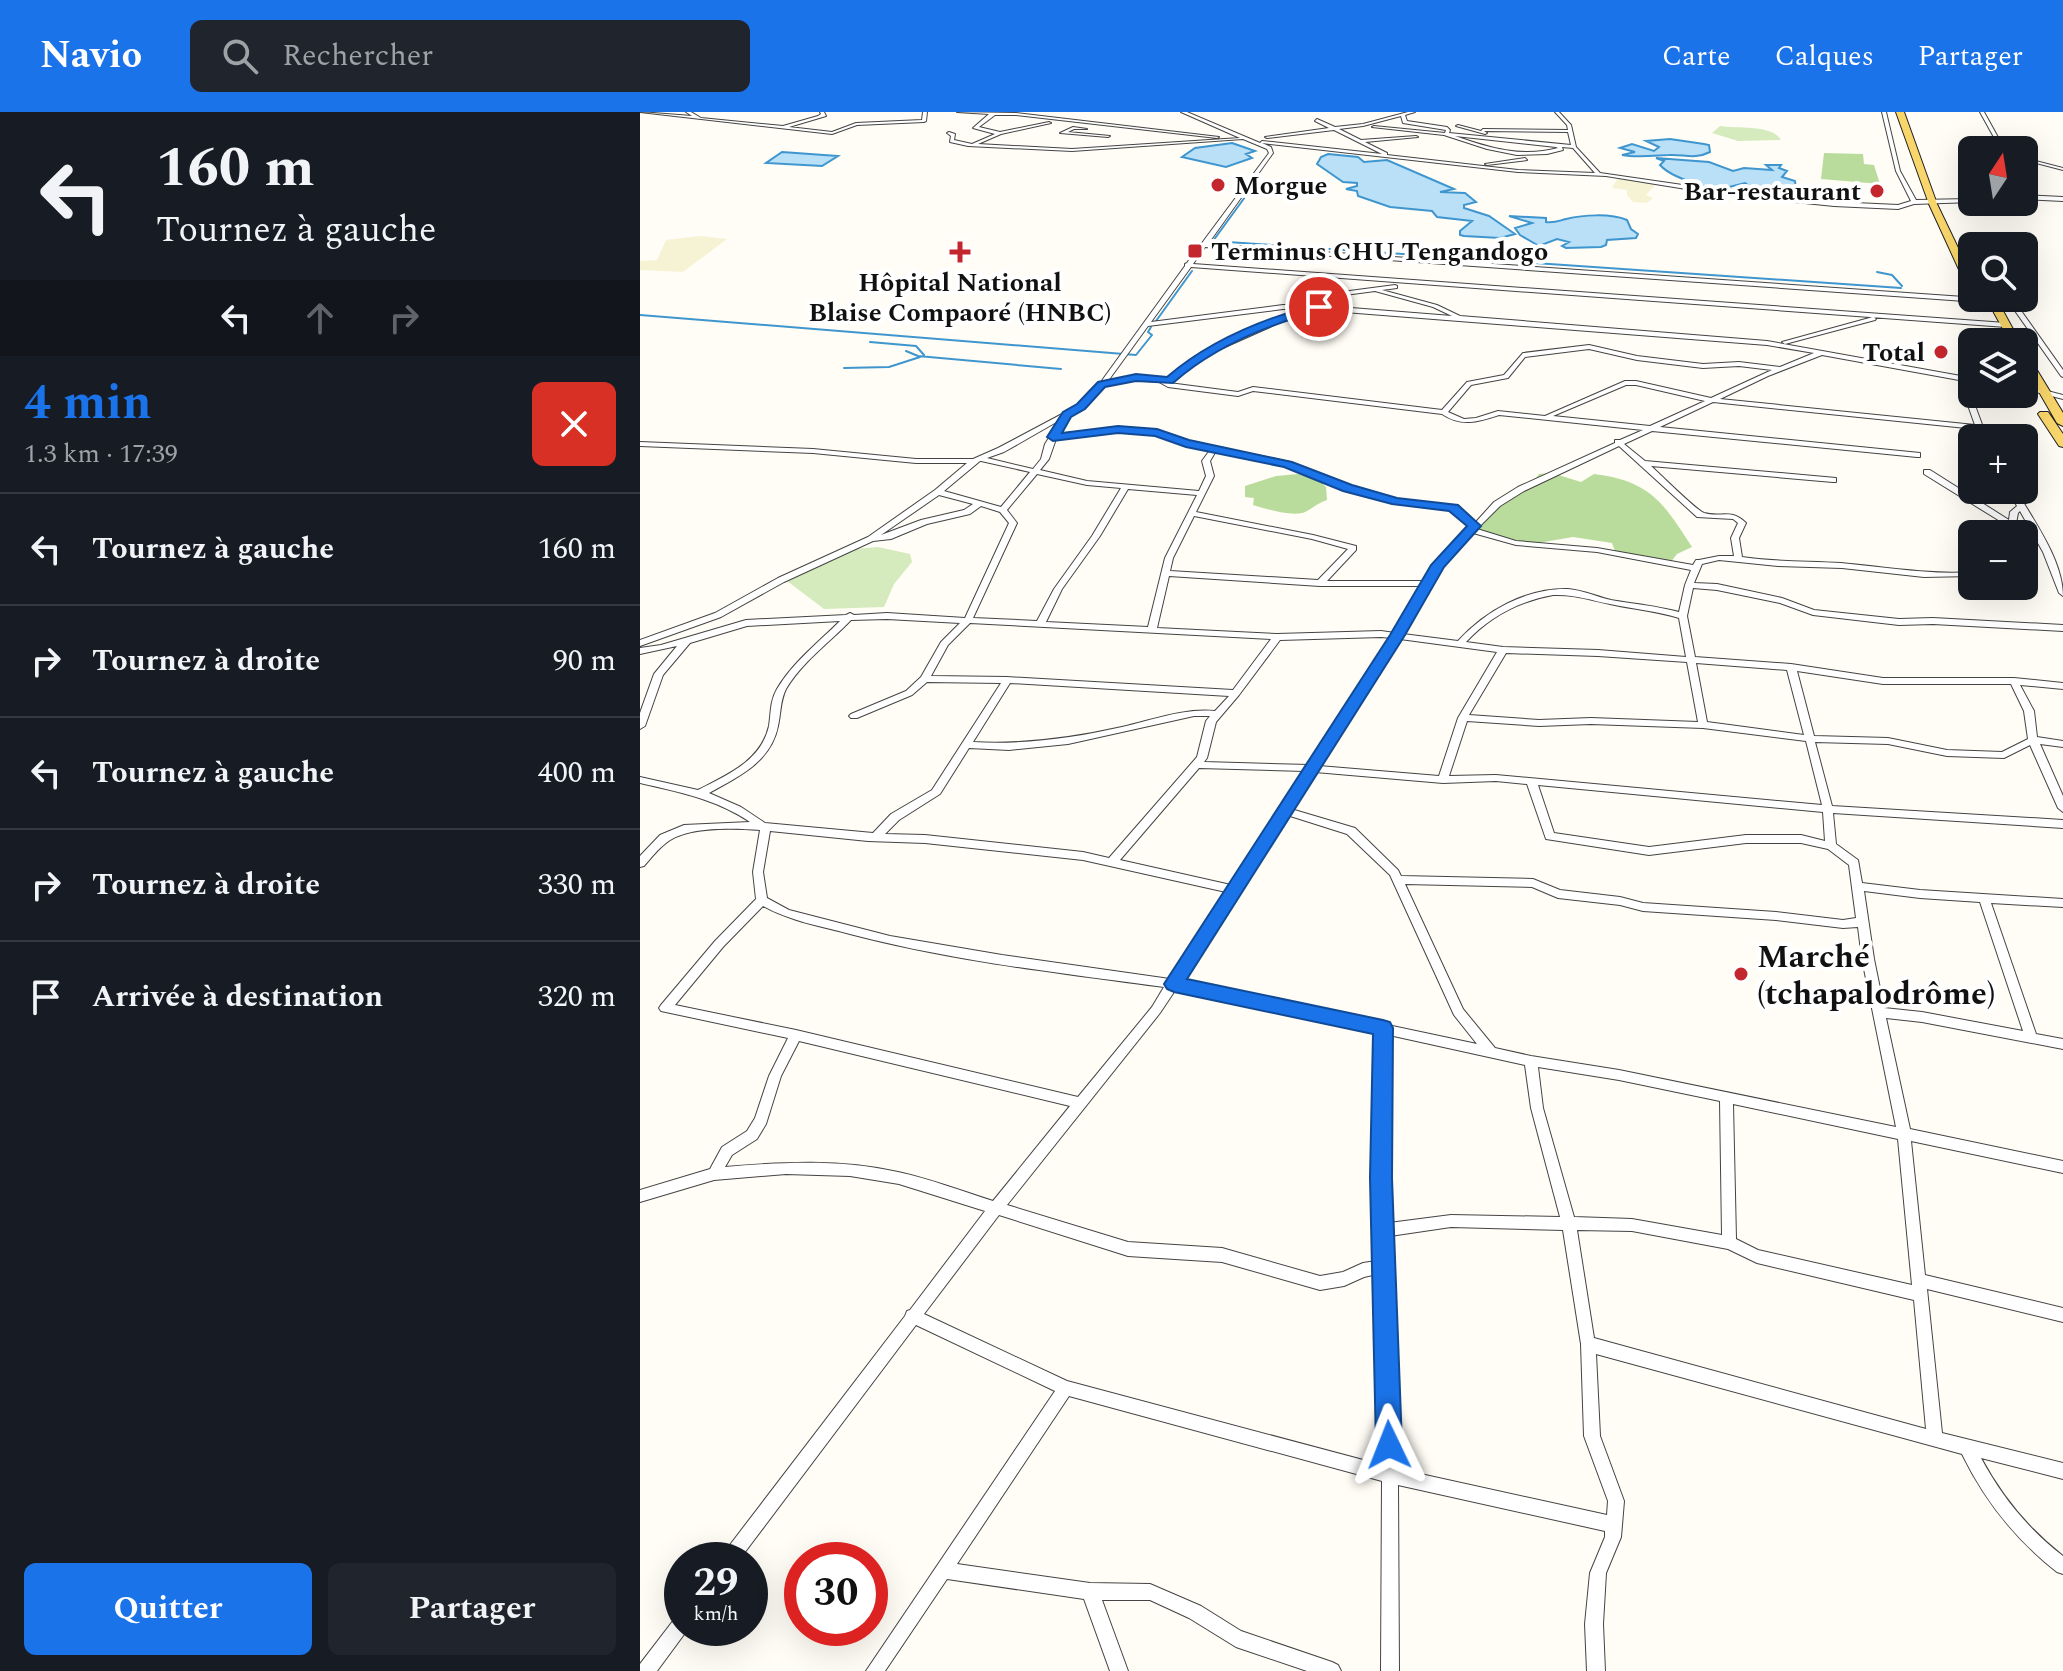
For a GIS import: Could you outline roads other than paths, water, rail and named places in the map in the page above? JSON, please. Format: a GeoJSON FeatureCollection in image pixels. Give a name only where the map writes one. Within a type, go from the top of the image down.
{"type":"FeatureCollection","features":[{"type":"Feature","properties":{"kind":"main road"},"geometry":{"type":"LineString","coordinates":[[1900,112],[1932,202],[1958,257]]}},
{"type":"Feature","properties":{"kind":"main road"},"geometry":{"type":"LineString","coordinates":[[1909,112],[1958,233]]}},
{"type":"Feature","properties":{"kind":"main road"},"geometry":{"type":"LineString","coordinates":[[1986,312],[1994,328]]}},
{"type":"Feature","properties":{"kind":"main road"},"geometry":{"type":"LineString","coordinates":[[1999,312],[2008,328]]}},
{"type":"Feature","properties":{"kind":"main road"},"geometry":{"type":"LineString","coordinates":[[2038,380],[2063,423]]}},
{"type":"Feature","properties":{"kind":"main road"},"geometry":{"type":"LineString","coordinates":[[2038,405],[2063,443]]}},
{"type":"Feature","properties":{"kind":"street"},"geometry":{"type":"LineString","coordinates":[[640,112],[838,132],[856,124],[924,121],[925,112]]}},
{"type":"Feature","properties":{"kind":"street"},"geometry":{"type":"LineString","coordinates":[[688,112],[700,119]]}},
{"type":"Feature","properties":{"kind":"street"},"geometry":{"type":"LineString","coordinates":[[782,128],[824,115],[822,112]]}},
{"type":"Feature","properties":{"kind":"street"},"geometry":{"type":"LineString","coordinates":[[959,112],[1244,138]]}},
{"type":"Feature","properties":{"kind":"street"},"geometry":{"type":"LineString","coordinates":[[1037,119],[1064,112]]}},
{"type":"Feature","properties":{"kind":"street"},"geometry":{"type":"LineString","coordinates":[[640,643],[704,621],[871,539],[978,460],[1081,406],[1102,384],[1270,155],[1269,148],[1199,115],[1183,112]]}},
{"type":"Feature","properties":{"kind":"street"},"geometry":{"type":"LineString","coordinates":[[1297,145],[1317,120],[1318,112]]}},
{"type":"Feature","properties":{"kind":"street"},"geometry":{"type":"LineString","coordinates":[[949,133],[954,136],[952,141],[968,145],[1089,150],[1361,126],[1413,112]]}},
{"type":"Feature","properties":{"kind":"street"},"geometry":{"type":"LineString","coordinates":[[1557,112],[1569,125],[1574,147],[1599,175]]}},
{"type":"Feature","properties":{"kind":"street"},"geometry":{"type":"LineString","coordinates":[[1884,112],[1898,171],[1914,202]]}},
{"type":"Feature","properties":{"kind":"street"},"geometry":{"type":"LineString","coordinates":[[1982,112],[1995,136]]}},
{"type":"Feature","properties":{"kind":"street"},"geometry":{"type":"LineString","coordinates":[[994,113],[975,128],[1000,133]]}},
{"type":"Feature","properties":{"kind":"street"},"geometry":{"type":"LineString","coordinates":[[1403,115],[1405,122],[1445,128],[1448,130],[1446,135]]}},
{"type":"Feature","properties":{"kind":"street"},"geometry":{"type":"LineString","coordinates":[[968,145],[1000,133],[1061,120]]}},
{"type":"Feature","properties":{"kind":"street"},"geometry":{"type":"LineString","coordinates":[[1317,120],[1390,156]]}},
{"type":"Feature","properties":{"kind":"street"},"geometry":{"type":"LineString","coordinates":[[1037,133],[1054,128],[1050,123]]}},
{"type":"Feature","properties":{"kind":"street"},"geometry":{"type":"LineString","coordinates":[[1108,136],[1062,133],[1073,128],[1116,126]]}},
{"type":"Feature","properties":{"kind":"street"},"geometry":{"type":"LineString","coordinates":[[1361,126],[1574,147]]}},
{"type":"Feature","properties":{"kind":"street"},"geometry":{"type":"LineString","coordinates":[[1458,126],[1483,130],[1569,131]]}},
{"type":"Feature","properties":{"kind":"street"},"geometry":{"type":"LineString","coordinates":[[1089,150],[1088,145],[1128,127]]}},
{"type":"Feature","properties":{"kind":"street"},"geometry":{"type":"LineString","coordinates":[[1483,130],[1485,137]]}},
{"type":"Feature","properties":{"kind":"street"},"geometry":{"type":"LineString","coordinates":[[1139,147],[1143,140],[1167,131]]}},
{"type":"Feature","properties":{"kind":"street"},"geometry":{"type":"LineString","coordinates":[[1533,143],[1538,132]]}},
{"type":"Feature","properties":{"kind":"street"},"geometry":{"type":"LineString","coordinates":[[1185,143],[1191,134]]}},
{"type":"Feature","properties":{"kind":"street"},"geometry":{"type":"LineString","coordinates":[[1361,141],[1430,134]]}},
{"type":"Feature","properties":{"kind":"street"},"geometry":{"type":"LineString","coordinates":[[1446,135],[1490,150],[1545,154]]}},
{"type":"Feature","properties":{"kind":"street"},"geometry":{"type":"LineString","coordinates":[[988,139],[1015,142],[1012,148]]}},
{"type":"Feature","properties":{"kind":"street"},"geometry":{"type":"LineString","coordinates":[[1028,149],[1035,142],[1029,140]]}},
{"type":"Feature","properties":{"kind":"street"},"geometry":{"type":"LineString","coordinates":[[1052,150],[1059,142],[1094,143]]}},
{"type":"Feature","properties":{"kind":"street"},"geometry":{"type":"LineString","coordinates":[[1253,142],[1472,166],[1599,175],[1819,203],[1898,207],[1914,202],[1958,201]]}},
{"type":"Feature","properties":{"kind":"street"},"geometry":{"type":"LineString","coordinates":[[1472,166],[1545,154],[1561,149],[1557,145]]}},
{"type":"Feature","properties":{"kind":"street"},"geometry":{"type":"LineString","coordinates":[[2038,163],[2063,169]]}},
{"type":"Feature","properties":{"kind":"street"},"geometry":{"type":"LineString","coordinates":[[2038,198],[2063,199]]}},
{"type":"Feature","properties":{"kind":"street"},"geometry":{"type":"LineString","coordinates":[[1203,245],[1958,298]]}},
{"type":"Feature","properties":{"kind":"street"},"geometry":{"type":"LineString","coordinates":[[1188,266],[2006,325]]}},
{"type":"Feature","properties":{"kind":"street"},"geometry":{"type":"LineString","coordinates":[[1188,266],[1326,279],[1435,306],[1462,318]]}},
{"type":"Feature","properties":{"kind":"street"},"geometry":{"type":"LineString","coordinates":[[1102,384],[1136,378],[1169,381],[1196,358],[1284,317],[1319,307],[1344,293],[1367,288],[1440,284]]}},
{"type":"Feature","properties":{"kind":"street"},"geometry":{"type":"LineString","coordinates":[[1147,324],[1283,307],[1319,307],[1775,344],[1958,377]]}},
{"type":"Feature","properties":{"kind":"street"},"geometry":{"type":"LineString","coordinates":[[2019,312],[2063,374]]}},
{"type":"Feature","properties":{"kind":"street"},"geometry":{"type":"LineString","coordinates":[[1775,344],[1815,336],[1881,316]]}},
{"type":"Feature","properties":{"kind":"street"},"geometry":{"type":"LineString","coordinates":[[1444,412],[1469,383],[1506,377],[1523,355],[1554,353],[1567,348],[1589,347],[1637,358],[1703,366],[1739,364],[1780,369]]}},
{"type":"Feature","properties":{"kind":"street"},"geometry":{"type":"LineString","coordinates":[[742,1542],[912,1316],[1174,984],[1398,635],[1438,565],[1497,504],[1521,489],[1647,428],[1823,352]]}},
{"type":"Feature","properties":{"kind":"street"},"geometry":{"type":"LineString","coordinates":[[1160,380],[1168,385],[1238,394],[1253,389],[1444,412],[1455,420],[1469,423],[1498,413],[1917,455]]}},
{"type":"Feature","properties":{"kind":"street"},"geometry":{"type":"LineString","coordinates":[[1546,417],[1625,383],[1712,400],[1958,425]]}},
{"type":"Feature","properties":{"kind":"street"},"geometry":{"type":"LineString","coordinates":[[2038,389],[2063,397]]}},
{"type":"Feature","properties":{"kind":"street"},"geometry":{"type":"LineString","coordinates":[[1003,510],[1045,459],[1053,437],[1067,415]]}},
{"type":"Feature","properties":{"kind":"street"},"geometry":{"type":"LineString","coordinates":[[1053,437],[1137,430],[1287,464],[1347,488],[1397,501],[1453,508],[1472,528],[1516,543],[1597,550],[1694,568]]}},
{"type":"Feature","properties":{"kind":"street"},"geometry":{"type":"LineString","coordinates":[[1618,442],[1700,515],[1741,519],[1735,538],[1738,559]]}},
{"type":"Feature","properties":{"kind":"street"},"geometry":{"type":"LineString","coordinates":[[640,444],[813,451],[916,461],[978,460],[1125,488],[1201,493]]}},
{"type":"Feature","properties":{"kind":"street"},"geometry":{"type":"LineString","coordinates":[[1152,629],[1169,558],[1210,476],[1206,461],[1215,448]]}},
{"type":"Feature","properties":{"kind":"street"},"geometry":{"type":"LineString","coordinates":[[1643,463],[1833,480]]}},
{"type":"Feature","properties":{"kind":"street"},"geometry":{"type":"LineString","coordinates":[[1927,472],[1997,520]]}},
{"type":"Feature","properties":{"kind":"street"},"geometry":{"type":"LineString","coordinates":[[1041,623],[1058,589],[1125,488]]}},
{"type":"Feature","properties":{"kind":"street"},"geometry":{"type":"LineString","coordinates":[[854,716],[909,693],[925,679],[954,632],[968,620],[1013,523],[1003,510],[938,492]]}},
{"type":"Feature","properties":{"kind":"street"},"geometry":{"type":"LineString","coordinates":[[871,539],[888,537],[924,522],[967,512],[980,503]]}},
{"type":"Feature","properties":{"kind":"street"},"geometry":{"type":"LineString","coordinates":[[2019,504],[2047,552],[2063,593]]}},
{"type":"Feature","properties":{"kind":"street"},"geometry":{"type":"LineString","coordinates":[[2013,520],[2014,512],[2021,507]]}},
{"type":"Feature","properties":{"kind":"street"},"geometry":{"type":"LineString","coordinates":[[1193,514],[1313,537],[1353,548],[1320,583]]}},
{"type":"Feature","properties":{"kind":"street"},"geometry":{"type":"LineString","coordinates":[[1703,725],[1692,681],[1693,660],[1683,616],[1694,568],[1706,559],[1738,559],[1774,566],[1822,564],[1958,574]]}},
{"type":"Feature","properties":{"kind":"street"},"geometry":{"type":"LineString","coordinates":[[1164,573],[1320,583],[1426,584]]}},
{"type":"Feature","properties":{"kind":"street"},"geometry":{"type":"LineString","coordinates":[[1689,585],[1717,587],[1782,601],[1813,612],[1899,622],[2063,628]]}},
{"type":"Feature","properties":{"kind":"street"},"geometry":{"type":"LineString","coordinates":[[1460,644],[1472,628],[1490,616],[1521,602],[1555,593],[1578,594],[1683,616]]}},
{"type":"Feature","properties":{"kind":"street"},"geometry":{"type":"LineString","coordinates":[[701,793],[754,763],[765,749],[774,725],[774,703],[784,685],[850,616]]}},
{"type":"Feature","properties":{"kind":"street"},"geometry":{"type":"LineString","coordinates":[[640,651],[746,623],[850,616],[1277,637],[1398,635],[1503,650],[1791,667],[1883,681],[2014,681],[2063,686]]}},
{"type":"Feature","properties":{"kind":"street"},"geometry":{"type":"LineString","coordinates":[[949,619],[954,632]]}},
{"type":"Feature","properties":{"kind":"street"},"geometry":{"type":"LineString","coordinates":[[640,726],[659,674],[704,621]]}},
{"type":"Feature","properties":{"kind":"street"},"geometry":{"type":"LineString","coordinates":[[1113,861],[1195,765],[1205,751],[1208,727],[1277,637]]}},
{"type":"Feature","properties":{"kind":"street"},"geometry":{"type":"LineString","coordinates":[[1443,780],[1463,718],[1503,650]]}},
{"type":"Feature","properties":{"kind":"street"},"geometry":{"type":"LineString","coordinates":[[1791,667],[1828,809],[1831,846]]}},
{"type":"Feature","properties":{"kind":"street"},"geometry":{"type":"LineString","coordinates":[[925,679],[1007,680],[1236,693]]}},
{"type":"Feature","properties":{"kind":"street"},"geometry":{"type":"LineString","coordinates":[[876,837],[895,817],[936,792],[1007,680]]}},
{"type":"Feature","properties":{"kind":"street"},"geometry":{"type":"LineString","coordinates":[[2014,681],[2029,711],[2033,740],[2063,808]]}},
{"type":"Feature","properties":{"kind":"street"},"geometry":{"type":"LineString","coordinates":[[968,745],[1007,748],[1057,745],[1135,728],[1176,714],[1198,711],[1218,714]]}},
{"type":"Feature","properties":{"kind":"street"},"geometry":{"type":"LineString","coordinates":[[1463,718],[1539,723],[1591,721],[1703,725],[1811,739],[1888,741],[1947,753],[2004,755],[2033,740],[2063,744]]}},
{"type":"Feature","properties":{"kind":"street"},"geometry":{"type":"LineString","coordinates":[[1195,765],[1313,768],[1443,780],[1496,778],[1828,809],[2063,824]]}},
{"type":"Feature","properties":{"kind":"street"},"geometry":{"type":"LineString","coordinates":[[640,780],[701,793],[748,813],[765,829]]}},
{"type":"Feature","properties":{"kind":"street"},"geometry":{"type":"LineString","coordinates":[[1531,781],[1550,836],[1649,851],[1746,839],[1801,839],[1831,846],[1854,863],[1862,922],[1904,1133],[1935,1439]]}},
{"type":"Feature","properties":{"kind":"street"},"geometry":{"type":"LineString","coordinates":[[1286,811],[1351,831],[1394,873],[1458,1012],[1491,1051]]}},
{"type":"Feature","properties":{"kind":"street"},"geometry":{"type":"LineString","coordinates":[[640,863],[664,838],[688,828],[743,825],[925,839],[1113,861],[1236,890]]}},
{"type":"Feature","properties":{"kind":"street"},"geometry":{"type":"LineString","coordinates":[[762,900],[758,872],[765,829]]}},
{"type":"Feature","properties":{"kind":"street"},"geometry":{"type":"LineString","coordinates":[[1397,880],[1533,883],[1558,894],[1620,901],[1643,907],[1843,924],[1862,922]]}},
{"type":"Feature","properties":{"kind":"street"},"geometry":{"type":"LineString","coordinates":[[1857,886],[2063,903]]}},
{"type":"Feature","properties":{"kind":"street"},"geometry":{"type":"LineString","coordinates":[[1984,898],[2032,1039]]}},
{"type":"Feature","properties":{"kind":"street"},"geometry":{"type":"LineString","coordinates":[[762,900],[786,913],[890,940],[1002,960],[1174,984],[1531,1061],[1726,1097],[2063,1167]]}},
{"type":"Feature","properties":{"kind":"street"},"geometry":{"type":"LineString","coordinates":[[762,900],[665,1008],[796,1035],[1079,1103]]}},
{"type":"Feature","properties":{"kind":"street"},"geometry":{"type":"LineString","coordinates":[[1879,1012],[1922,1017],[2063,1044]]}},
{"type":"Feature","properties":{"kind":"street"},"geometry":{"type":"LineString","coordinates":[[1383,1028],[1381,1162],[1390,1475],[1390,1671]]}},
{"type":"Feature","properties":{"kind":"street"},"geometry":{"type":"LineString","coordinates":[[714,1174],[727,1151],[752,1135],[761,1120],[775,1076],[796,1035]]}},
{"type":"Feature","properties":{"kind":"street"},"geometry":{"type":"LineString","coordinates":[[1531,1061],[1537,1108],[1569,1226],[1588,1344],[1592,1436],[1616,1501],[1613,1537],[1598,1573],[1594,1624],[1596,1671]]}},
{"type":"Feature","properties":{"kind":"street"},"geometry":{"type":"LineString","coordinates":[[1726,1097],[1729,1243]]}},
{"type":"Feature","properties":{"kind":"street"},"geometry":{"type":"LineString","coordinates":[[640,1196],[714,1174],[786,1168],[850,1170],[899,1178],[1128,1249],[1222,1255],[1320,1283],[1383,1266]]}},
{"type":"Feature","properties":{"kind":"street"},"geometry":{"type":"LineString","coordinates":[[1385,1230],[1451,1221],[1632,1225],[1729,1243],[1757,1256],[2063,1315]]}},
{"type":"Feature","properties":{"kind":"street"},"geometry":{"type":"LineString","coordinates":[[912,1316],[1066,1388],[1390,1475],[1614,1525]]}},
{"type":"Feature","properties":{"kind":"street"},"geometry":{"type":"LineString","coordinates":[[1588,1344],[2063,1471]]}},
{"type":"Feature","properties":{"kind":"street"},"geometry":{"type":"LineString","coordinates":[[875,1671],[1066,1388]]}},
{"type":"Feature","properties":{"kind":"street"},"geometry":{"type":"LineString","coordinates":[[1967,1447],[1985,1486],[2006,1515],[2041,1550],[2063,1566]]}},
{"type":"Feature","properties":{"kind":"street"},"geometry":{"type":"LineString","coordinates":[[943,1570],[1090,1591],[1150,1592],[1195,1612],[1236,1638],[1332,1671]]}},
{"type":"Feature","properties":{"kind":"street"},"geometry":{"type":"LineString","coordinates":[[1090,1591],[1119,1671]]}},
{"type":"Feature","properties":{"kind":"street"},"geometry":{"type":"LineString","coordinates":[[646,1671],[665,1646]]}},
{"type":"Feature","properties":{"kind":"water"},"geometry":{"type":"Polygon","coordinates":[[[1670,139],[1709,145],[1710,152],[1694,156],[1635,156],[1622,155],[1635,152],[1620,148],[1632,144],[1654,151],[1659,147],[1646,141],[1670,139]]]}},
{"type":"Feature","properties":{"kind":"water"},"geometry":{"type":"Polygon","coordinates":[[[1232,143],[1255,151],[1246,154],[1252,158],[1226,167],[1182,157],[1195,148],[1232,143]]]}},
{"type":"Feature","properties":{"kind":"water"},"geometry":{"type":"Polygon","coordinates":[[[782,152],[838,156],[822,166],[766,163],[782,152]]]}},
{"type":"Feature","properties":{"kind":"water"},"geometry":{"type":"Polygon","coordinates":[[[1328,154],[1358,157],[1364,162],[1387,160],[1454,189],[1440,192],[1465,193],[1476,202],[1464,205],[1464,208],[1489,216],[1515,234],[1500,238],[1464,236],[1460,235],[1460,231],[1472,221],[1437,217],[1432,211],[1390,207],[1358,196],[1357,191],[1346,189],[1357,186],[1357,183],[1343,182],[1317,164],[1321,157],[1328,154]]]}},
{"type":"Feature","properties":{"kind":"water"},"geometry":{"type":"Polygon","coordinates":[[[1656,158],[1709,162],[1733,171],[1744,168],[1772,170],[1766,165],[1781,165],[1779,168],[1787,171],[1782,177],[1795,181],[1796,191],[1785,191],[1786,195],[1768,193],[1745,183],[1725,188],[1758,194],[1721,190],[1678,177],[1660,165],[1664,161],[1656,158]]]}},
{"type":"Feature","properties":{"kind":"water"},"geometry":{"type":"Polygon","coordinates":[[[1509,216],[1546,218],[1546,222],[1556,222],[1588,216],[1613,216],[1627,220],[1631,229],[1638,234],[1636,238],[1607,240],[1606,245],[1601,247],[1566,248],[1562,246],[1569,242],[1557,239],[1539,246],[1520,235],[1515,228],[1532,223],[1509,216]]]}},
{"type":"Feature","properties":{"kind":"waterway"},"geometry":{"type":"LineString","coordinates":[[1253,186],[1213,241],[1901,288]]}},
{"type":"Feature","properties":{"kind":"waterway"},"geometry":{"type":"LineString","coordinates":[[1156,321],[1192,271]]}},
{"type":"Feature","properties":{"kind":"waterway"},"geometry":{"type":"LineString","coordinates":[[1877,272],[1892,275],[1902,286]]}},
{"type":"Feature","properties":{"kind":"waterway"},"geometry":{"type":"LineString","coordinates":[[640,315],[1136,355],[1152,335],[1148,332],[1151,327]]}},
{"type":"Feature","properties":{"kind":"waterway"},"geometry":{"type":"LineString","coordinates":[[870,342],[916,346],[924,355]]}},
{"type":"Feature","properties":{"kind":"waterway"},"geometry":{"type":"LineString","coordinates":[[906,351],[918,356],[1061,369]]}},
{"type":"Feature","properties":{"kind":"waterway"},"geometry":{"type":"LineString","coordinates":[[844,368],[889,367],[920,357]]}},
{"type":"Feature","properties":{"kind":"place","name":"Morgue"},"geometry":{"type":"Point","coordinates":[1218,185]}},
{"type":"Feature","properties":{"kind":"place","name":"Bar-restaurant"},"geometry":{"type":"Point","coordinates":[1877,191]}},
{"type":"Feature","properties":{"kind":"place","name":"Terminus CHU Tengandogo"},"geometry":{"type":"Point","coordinates":[1195,251]}},
{"type":"Feature","properties":{"kind":"place","name":"Hôpital National Blaise Compaoré (HNBC)"},"geometry":{"type":"Point","coordinates":[960,252]}},
{"type":"Feature","properties":{"kind":"place","name":"Total"},"geometry":{"type":"Point","coordinates":[1941,352]}},
{"type":"Feature","properties":{"kind":"place","name":"Marché (tchapalodrôme)"},"geometry":{"type":"Point","coordinates":[1741,974]}}]}
